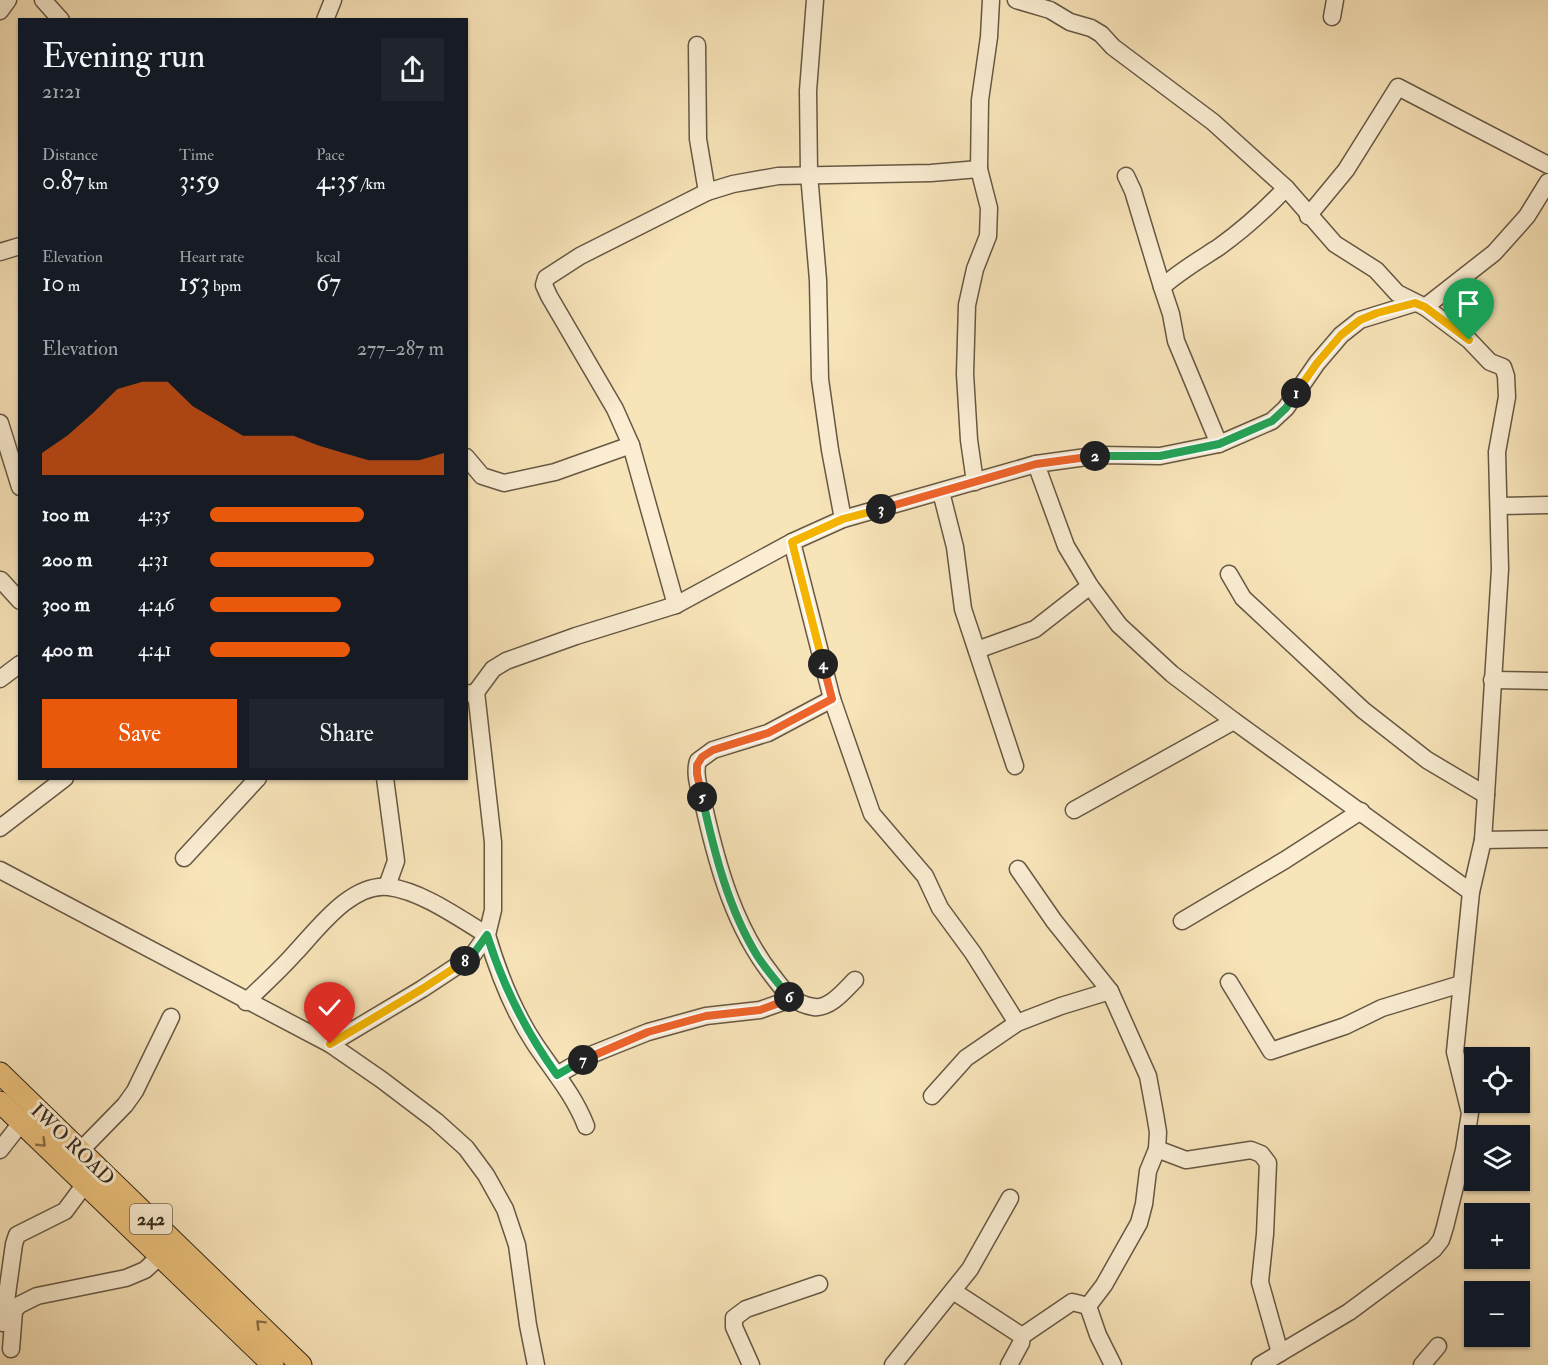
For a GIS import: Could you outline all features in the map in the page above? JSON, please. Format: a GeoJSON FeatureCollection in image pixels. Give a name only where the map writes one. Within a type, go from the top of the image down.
{"type":"FeatureCollection","features":[{"type":"Feature","properties":{"kind":"main road","name":"IWO ROAD"},"geometry":{"type":"LineString","coordinates":[[0,1073],[302,1365]]}},
{"type":"Feature","properties":{"kind":"main road","name":"IWO ROAD"},"geometry":{"type":"LineString","coordinates":[[0,1102],[273,1365]]}},
{"type":"Feature","properties":{"kind":"main road"},"geometry":{"type":"LineString","coordinates":[[198,1294],[213,1278]]}},
{"type":"Feature","properties":{"kind":"street"},"geometry":{"type":"LineString","coordinates":[[0,11],[8,0]]}},
{"type":"Feature","properties":{"kind":"street"},"geometry":{"type":"LineString","coordinates":[[43,0],[60,18]]}},
{"type":"Feature","properties":{"kind":"street"},"geometry":{"type":"LineString","coordinates":[[326,18],[333,0]]}},
{"type":"Feature","properties":{"kind":"street"},"geometry":{"type":"LineString","coordinates":[[975,483],[969,440],[965,374],[967,304],[975,269],[988,236],[989,208],[979,169],[980,100],[989,38],[991,0]]}},
{"type":"Feature","properties":{"kind":"street"},"geometry":{"type":"LineString","coordinates":[[1016,0],[1050,10],[1070,22],[1091,28],[1101,34],[1113,47],[1213,122],[1286,188],[1308,216],[1335,244],[1376,270],[1397,292],[1420,305],[1469,340],[1490,362],[1503,367],[1506,376],[1507,397],[1497,452],[1500,569],[1483,840],[1471,892],[1455,1052],[1470,1113],[1464,1149],[1441,1240],[1434,1249],[1349,1312],[1260,1365]]}},
{"type":"Feature","properties":{"kind":"street"},"geometry":{"type":"LineString","coordinates":[[1332,17],[1335,0]]}},
{"type":"Feature","properties":{"kind":"street"},"geometry":{"type":"LineString","coordinates":[[818,1],[808,91],[809,174],[818,280],[820,379],[843,519]]}},
{"type":"Feature","properties":{"kind":"street"},"geometry":{"type":"LineString","coordinates":[[697,45],[698,139],[707,192]]}},
{"type":"Feature","properties":{"kind":"street"},"geometry":{"type":"LineString","coordinates":[[1308,216],[1346,170],[1398,87],[1548,165]]}},
{"type":"Feature","properties":{"kind":"street"},"geometry":{"type":"LineString","coordinates":[[676,605],[631,445],[615,410],[546,290],[544,282],[546,278],[580,256],[707,192],[744,182],[778,176],[809,174],[931,173],[979,169]]}},
{"type":"Feature","properties":{"kind":"street"},"geometry":{"type":"LineString","coordinates":[[1126,176],[1133,191],[1171,314],[1176,341],[1219,444]]}},
{"type":"Feature","properties":{"kind":"street"},"geometry":{"type":"LineString","coordinates":[[330,1044],[472,956],[487,935],[493,910],[492,842],[471,693],[493,669],[506,661],[576,636],[676,605],[792,542],[843,519],[1036,464],[1101,455],[1160,456],[1219,444],[1272,421],[1286,408],[1317,363],[1341,335],[1360,320],[1420,305],[1494,254],[1527,216],[1548,182]]}},
{"type":"Feature","properties":{"kind":"street"},"geometry":{"type":"LineString","coordinates":[[1162,287],[1185,267],[1218,248],[1258,218],[1286,188]]}},
{"type":"Feature","properties":{"kind":"street"},"geometry":{"type":"LineString","coordinates":[[0,252],[18,247]]}},
{"type":"Feature","properties":{"kind":"street"},"geometry":{"type":"LineString","coordinates":[[0,423],[18,481]]}},
{"type":"Feature","properties":{"kind":"street"},"geometry":{"type":"LineString","coordinates":[[468,459],[482,476],[504,483],[555,472],[631,445]]}},
{"type":"Feature","properties":{"kind":"street"},"geometry":{"type":"LineString","coordinates":[[1036,464],[1066,546],[1090,586],[1119,625],[1172,674],[1234,722],[1471,892]]}},
{"type":"Feature","properties":{"kind":"street"},"geometry":{"type":"LineString","coordinates":[[941,492],[955,547],[963,609],[1015,766]]}},
{"type":"Feature","properties":{"kind":"street"},"geometry":{"type":"LineString","coordinates":[[1500,506],[1548,505]]}},
{"type":"Feature","properties":{"kind":"street"},"geometry":{"type":"LineString","coordinates":[[792,542],[832,699],[872,814],[924,876],[940,908],[973,953],[1017,1023]]}},
{"type":"Feature","properties":{"kind":"street"},"geometry":{"type":"LineString","coordinates":[[1229,574],[1244,598],[1363,710],[1427,760],[1486,795]]}},
{"type":"Feature","properties":{"kind":"street"},"geometry":{"type":"LineString","coordinates":[[1,580],[18,599]]}},
{"type":"Feature","properties":{"kind":"street"},"geometry":{"type":"LineString","coordinates":[[977,650],[1035,629],[1090,586]]}},
{"type":"Feature","properties":{"kind":"street"},"geometry":{"type":"LineString","coordinates":[[1,675],[18,665]]}},
{"type":"Feature","properties":{"kind":"street"},"geometry":{"type":"LineString","coordinates":[[1492,680],[1548,681]]}},
{"type":"Feature","properties":{"kind":"street"},"geometry":{"type":"LineString","coordinates":[[832,699],[768,733],[713,750],[702,757],[697,765],[697,774],[712,841],[730,901],[758,957],[790,999],[816,1008],[831,1003],[855,980]]}},
{"type":"Feature","properties":{"kind":"street"},"geometry":{"type":"LineString","coordinates":[[1074,810],[1234,722]]}},
{"type":"Feature","properties":{"kind":"street"},"geometry":{"type":"LineString","coordinates":[[0,828],[62,780]]}},
{"type":"Feature","properties":{"kind":"street"},"geometry":{"type":"LineString","coordinates":[[184,858],[256,780]]}},
{"type":"Feature","properties":{"kind":"street"},"geometry":{"type":"LineString","coordinates":[[385,780],[396,861],[387,886]]}},
{"type":"Feature","properties":{"kind":"street"},"geometry":{"type":"LineString","coordinates":[[1182,921],[1285,860],[1361,811]]}},
{"type":"Feature","properties":{"kind":"street"},"geometry":{"type":"LineString","coordinates":[[1483,840],[1548,839]]}},
{"type":"Feature","properties":{"kind":"street"},"geometry":{"type":"LineString","coordinates":[[1018,868],[1054,921],[1110,991],[1148,1076],[1158,1132],[1157,1149],[1148,1171],[1139,1224],[1104,1285],[1088,1306]]}},
{"type":"Feature","properties":{"kind":"street"},"geometry":{"type":"LineString","coordinates":[[0,870],[246,1002],[330,1044],[436,1121],[466,1148],[486,1175],[505,1209],[517,1245],[536,1365]]}},
{"type":"Feature","properties":{"kind":"street"},"geometry":{"type":"LineString","coordinates":[[246,1002],[296,953],[317,927],[348,899],[367,890],[387,886],[415,895],[487,935],[496,967],[521,1020],[580,1111],[586,1126]]}},
{"type":"Feature","properties":{"kind":"street"},"geometry":{"type":"LineString","coordinates":[[1229,982],[1271,1051],[1345,1026],[1382,1008],[1461,984]]}},
{"type":"Feature","properties":{"kind":"street"},"geometry":{"type":"LineString","coordinates":[[932,1096],[966,1058],[1017,1023],[1110,991]]}},
{"type":"Feature","properties":{"kind":"street"},"geometry":{"type":"LineString","coordinates":[[557,1075],[593,1054],[648,1032],[706,1016],[760,1010],[790,999]]}},
{"type":"Feature","properties":{"kind":"street"},"geometry":{"type":"LineString","coordinates":[[80,1151],[125,1105],[135,1091],[171,1017]]}},
{"type":"Feature","properties":{"kind":"street"},"geometry":{"type":"LineString","coordinates":[[0,1150],[21,1123]]}},
{"type":"Feature","properties":{"kind":"street"},"geometry":{"type":"LineString","coordinates":[[1157,1149],[1186,1160],[1251,1150],[1261,1154],[1268,1163],[1260,1282],[1280,1353]]}},
{"type":"Feature","properties":{"kind":"street"},"geometry":{"type":"LineString","coordinates":[[2,1328],[17,1235],[65,1211],[85,1184]]}},
{"type":"Feature","properties":{"kind":"street"},"geometry":{"type":"LineString","coordinates":[[893,1365],[970,1269],[1010,1198]]}},
{"type":"Feature","properties":{"kind":"street"},"geometry":{"type":"LineString","coordinates":[[11,1349],[14,1311],[24,1302],[37,1296],[126,1278],[145,1270],[160,1257]]}},
{"type":"Feature","properties":{"kind":"street"},"geometry":{"type":"LineString","coordinates":[[751,1365],[734,1327],[734,1318],[746,1309],[819,1284]]}},
{"type":"Feature","properties":{"kind":"street"},"geometry":{"type":"LineString","coordinates":[[953,1291],[1022,1336]]}},
{"type":"Feature","properties":{"kind":"street"},"geometry":{"type":"LineString","coordinates":[[1009,1365],[1021,1343],[1022,1336],[1072,1302],[1088,1306]]}},
{"type":"Feature","properties":{"kind":"street"},"geometry":{"type":"LineString","coordinates":[[1088,1306],[1098,1335],[1113,1365]]}},
{"type":"Feature","properties":{"kind":"street"},"geometry":{"type":"LineString","coordinates":[[1422,1365],[1438,1346]]}},
{"type":"Feature","properties":{"kind":"route"},"geometry":{"type":"LineString","coordinates":[[330,1044],[472,956],[487,935],[496,967],[521,1020],[557,1075],[593,1054],[648,1032],[706,1016],[760,1010],[790,999],[758,957],[730,901],[712,841],[697,765],[702,757],[713,750],[768,733],[832,699],[792,542],[843,519],[1036,464],[1101,455],[1160,456],[1219,444],[1272,421],[1286,408],[1317,363],[1341,335],[1360,320],[1377,313],[1415,303],[1425,307],[1469,340]]}}]}
